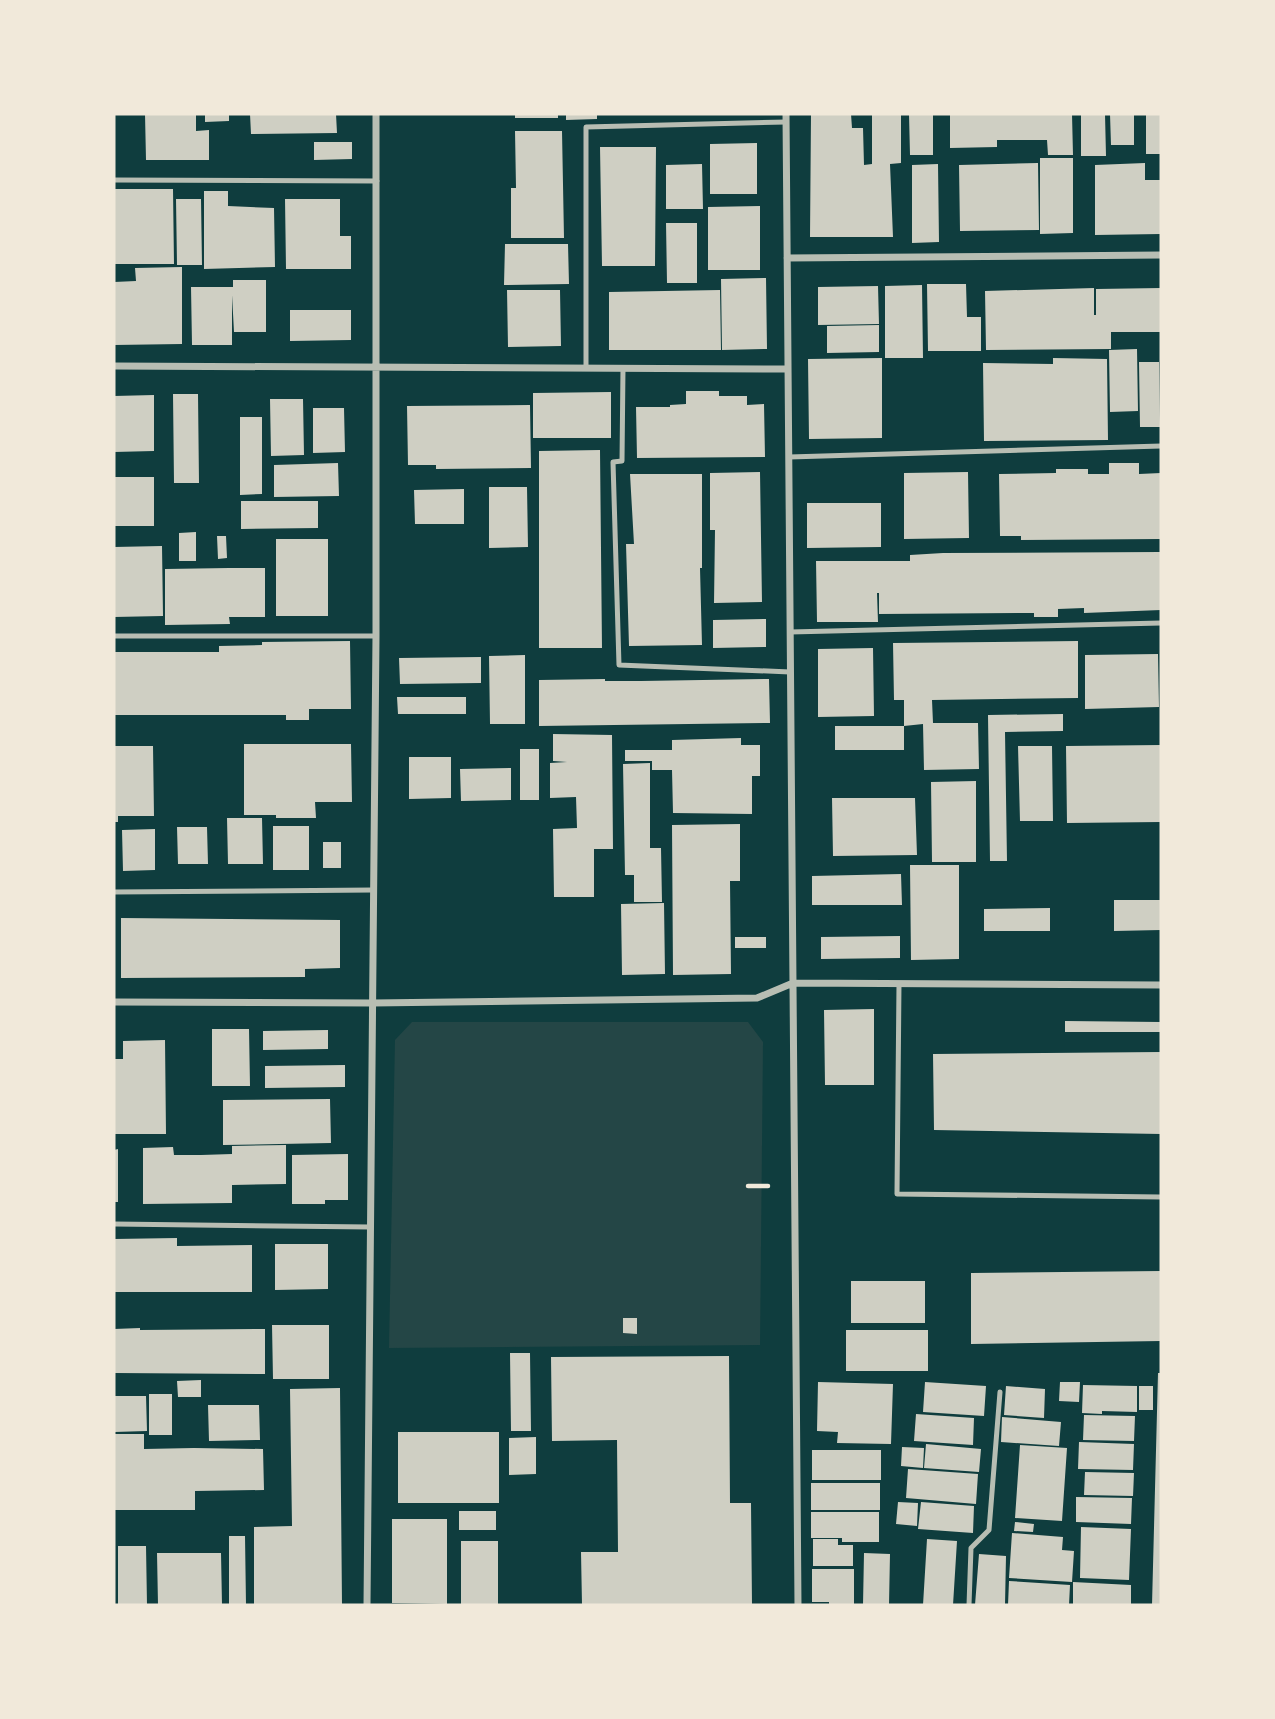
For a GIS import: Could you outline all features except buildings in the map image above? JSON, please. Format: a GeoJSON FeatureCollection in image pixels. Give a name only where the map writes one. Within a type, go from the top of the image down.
{"type":"FeatureCollection","features":[{"type":"Feature","properties":{"kind":"street"},"geometry":{"type":"LineString","coordinates":[[367,1605],[376,636],[376,114]]}},
{"type":"Feature","properties":{"kind":"street"},"geometry":{"type":"LineString","coordinates":[[786,118],[799,1605]]}},
{"type":"Feature","properties":{"kind":"street"},"geometry":{"type":"LineString","coordinates":[[787,258],[1161,255]]}},
{"type":"Feature","properties":{"kind":"street"},"geometry":{"type":"LineString","coordinates":[[114,366],[787,369]]}},
{"type":"Feature","properties":{"kind":"street"},"geometry":{"type":"LineString","coordinates":[[114,1002],[373,1003],[757,998],[793,983],[1161,985]]}},
{"type":"Feature","properties":{"kind":"lane"},"geometry":{"type":"LineString","coordinates":[[586,368],[586,127],[786,118]]}},
{"type":"Feature","properties":{"kind":"lane"},"geometry":{"type":"LineString","coordinates":[[114,180],[377,181]]}},
{"type":"Feature","properties":{"kind":"lane"},"geometry":{"type":"LineString","coordinates":[[623,368],[622,461],[613,462],[619,665],[790,673]]}},
{"type":"Feature","properties":{"kind":"lane"},"geometry":{"type":"LineString","coordinates":[[789,457],[1161,446]]}},
{"type":"Feature","properties":{"kind":"lane"},"geometry":{"type":"LineString","coordinates":[[790,632],[1161,623]]}},
{"type":"Feature","properties":{"kind":"lane"},"geometry":{"type":"LineString","coordinates":[[114,636],[376,636]]}},
{"type":"Feature","properties":{"kind":"lane"},"geometry":{"type":"LineString","coordinates":[[114,892],[373,890]]}},
{"type":"Feature","properties":{"kind":"lane"},"geometry":{"type":"LineString","coordinates":[[899,984],[897,1194],[1161,1197]]}},
{"type":"Feature","properties":{"kind":"lane"},"geometry":{"type":"LineString","coordinates":[[114,1224],[370,1227]]}},
{"type":"Feature","properties":{"kind":"lane"},"geometry":{"type":"LineString","coordinates":[[969,1605],[971,1548],[989,1530],[1000,1392]]}},
{"type":"Feature","properties":{"kind":"path"},"geometry":{"type":"LineString","coordinates":[[748,1186],[777,1185]]}},
{"type":"Feature","properties":{"kind":"shaded area"},"geometry":{"type":"Polygon","coordinates":[[[412,1022],[748,1022],[763,1042],[760,1345],[389,1348],[395,1040],[412,1022]]]}}]}
